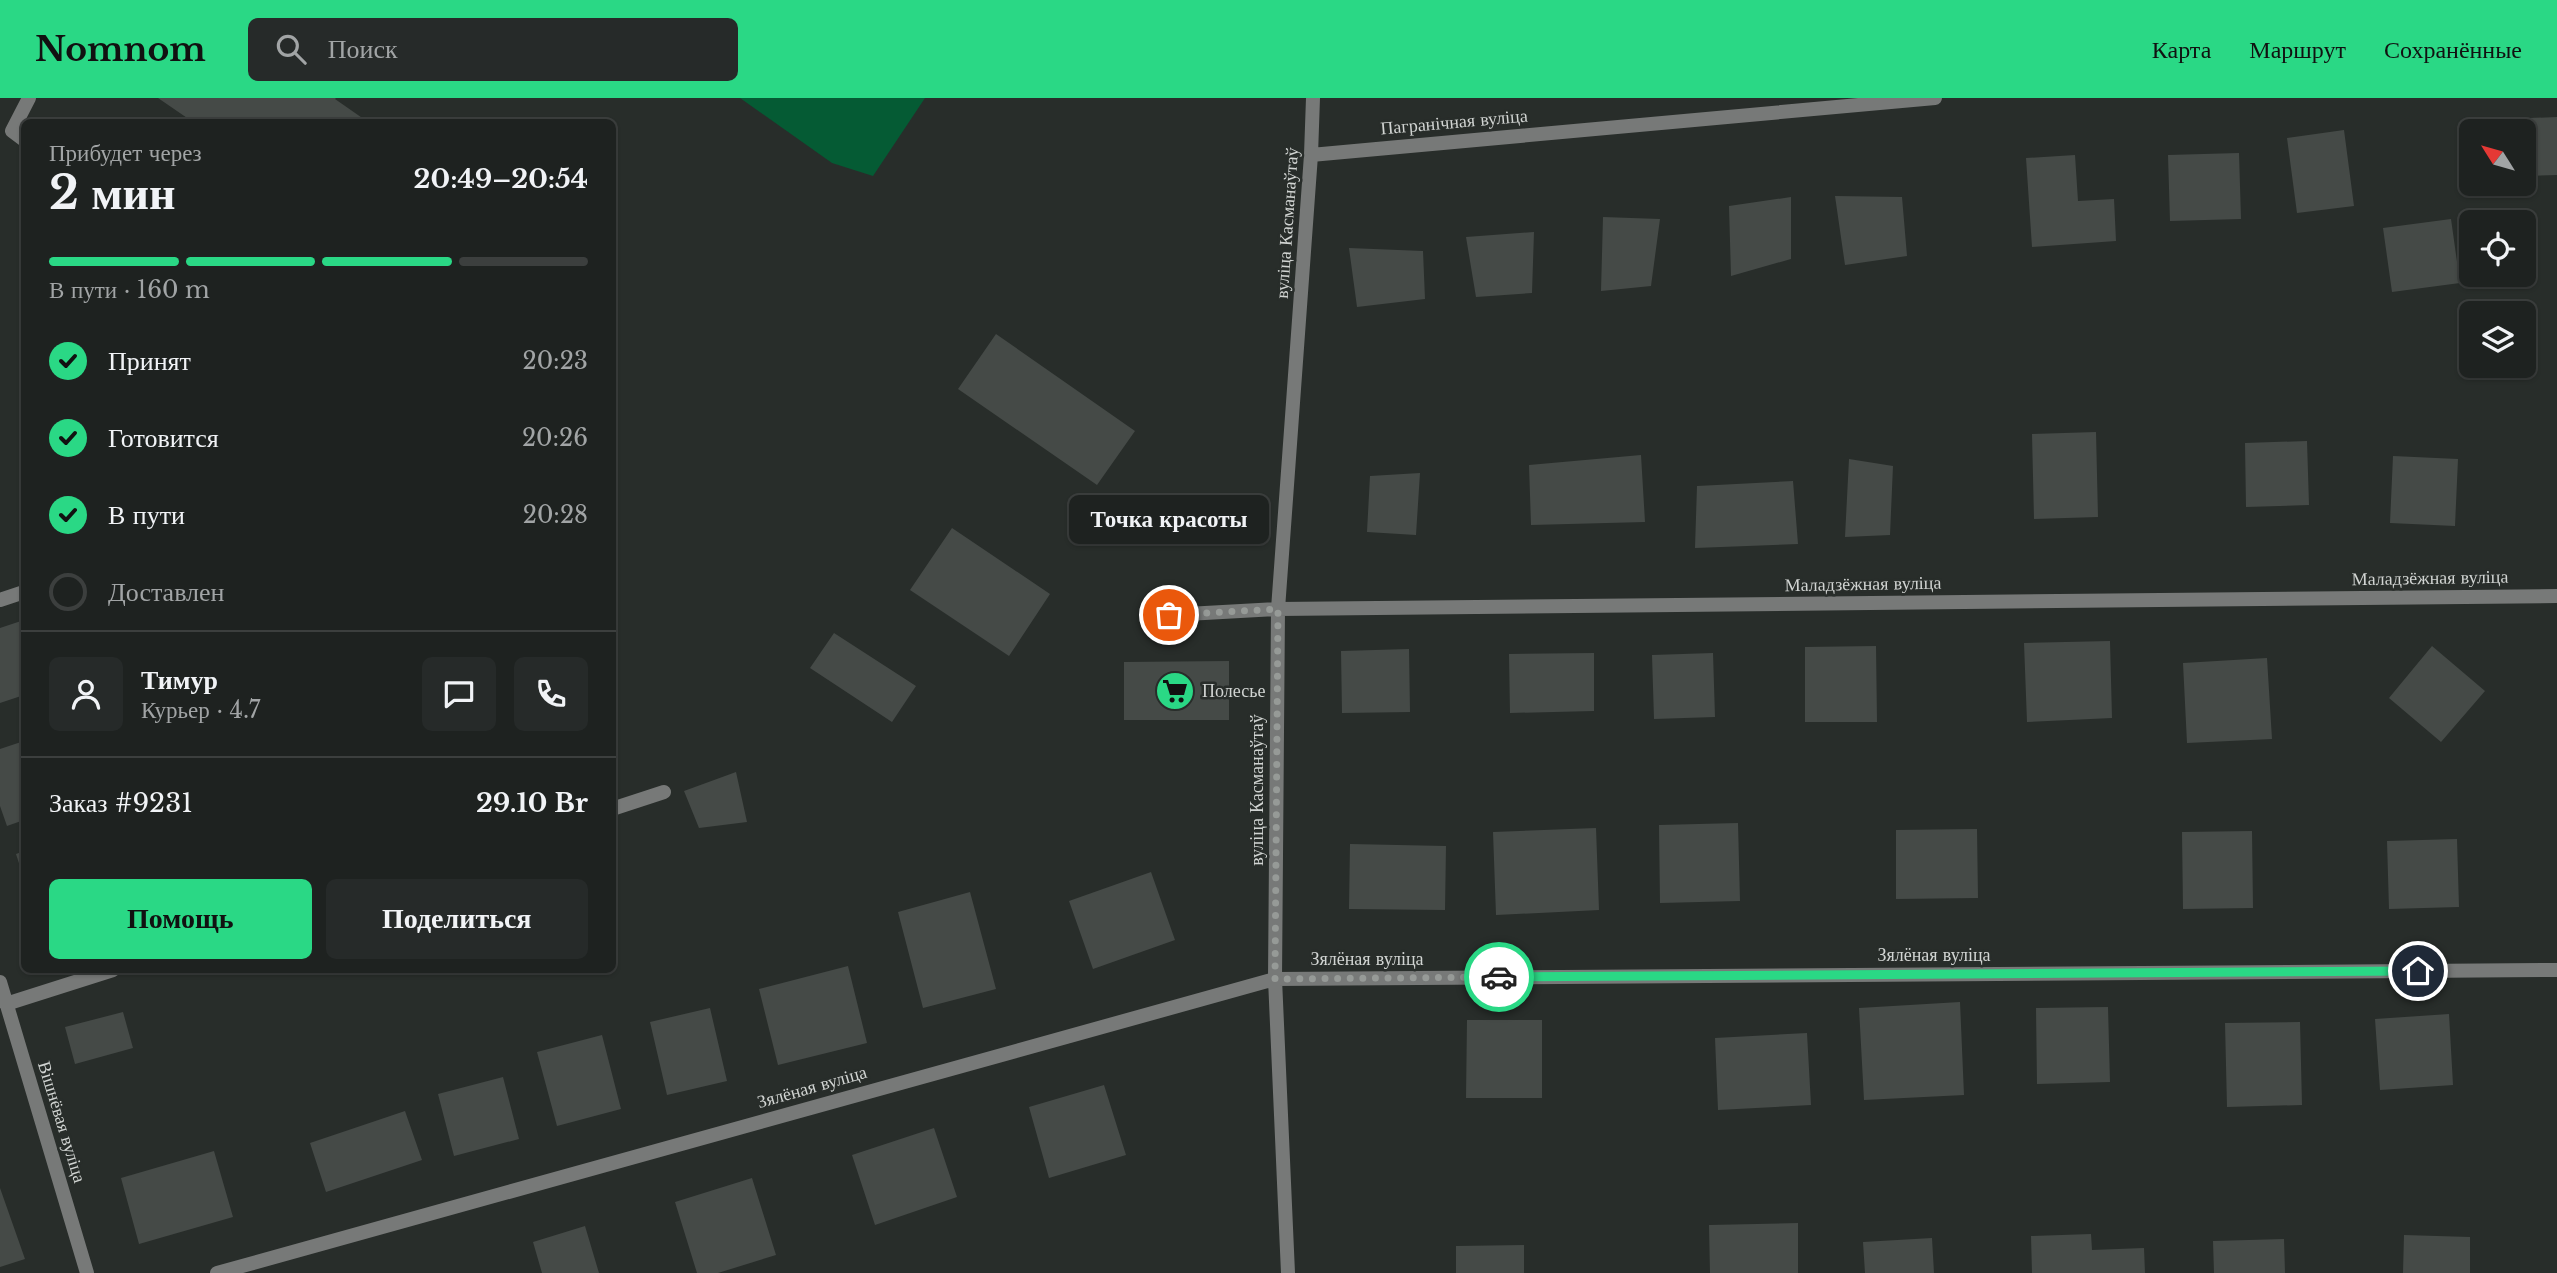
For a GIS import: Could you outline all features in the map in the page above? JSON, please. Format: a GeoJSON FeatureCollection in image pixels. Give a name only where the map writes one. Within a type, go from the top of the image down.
{"type":"FeatureCollection","features":[{"type":"Feature","properties":{"kind":"street"},"geometry":{"type":"LineString","coordinates":[[21,138],[12,131],[29,98]]}},
{"type":"Feature","properties":{"kind":"street","name":"вуліца Касманаўтаў"},"geometry":{"type":"LineString","coordinates":[[1288,1273],[1275,979],[1278,609],[1311,155],[1312,98]]}},
{"type":"Feature","properties":{"kind":"street","name":"Пагранічная вуліца"},"geometry":{"type":"LineString","coordinates":[[1311,155],[1935,98]]}},
{"type":"Feature","properties":{"kind":"street"},"geometry":{"type":"LineString","coordinates":[[0,600],[21,593]]}},
{"type":"Feature","properties":{"kind":"street","name":"Маладзёжная вуліца"},"geometry":{"type":"LineString","coordinates":[[1169,615],[1278,609],[2557,596]]}},
{"type":"Feature","properties":{"kind":"street"},"geometry":{"type":"LineString","coordinates":[[616,808],[664,792]]}},
{"type":"Feature","properties":{"kind":"street","name":"Зялёная вуліца"},"geometry":{"type":"LineString","coordinates":[[217,1273],[1275,979],[2557,970]]}},
{"type":"Feature","properties":{"kind":"street"},"geometry":{"type":"LineString","coordinates":[[6,1004],[104,973]]}},
{"type":"Feature","properties":{"kind":"street","name":"Вішнёвая вуліца"},"geometry":{"type":"LineString","coordinates":[[0,982],[87,1273]]}},
{"type":"Feature","properties":{"kind":"green space"},"geometry":{"type":"Polygon","coordinates":[[[740,98],[925,98],[873,176],[832,163],[740,98]]]}},
{"type":"Feature","properties":{"kind":"building"},"geometry":{"type":"Polygon","coordinates":[[[158,98],[336,98],[364,119],[189,119],[158,98]]]}},
{"type":"Feature","properties":{"kind":"building"},"geometry":{"type":"Polygon","coordinates":[[[2557,117],[2557,175],[2536,176],[2536,119],[2506,119],[2557,117]]]}},
{"type":"Feature","properties":{"kind":"building"},"geometry":{"type":"Polygon","coordinates":[[[2344,130],[2354,206],[2297,213],[2287,138],[2344,130]]]}},
{"type":"Feature","properties":{"kind":"building"},"geometry":{"type":"Polygon","coordinates":[[[2239,153],[2241,219],[2170,221],[2168,155],[2239,153]]]}},
{"type":"Feature","properties":{"kind":"building"},"geometry":{"type":"Polygon","coordinates":[[[2075,155],[2078,201],[2114,199],[2116,241],[2032,247],[2026,158],[2075,155]]]}},
{"type":"Feature","properties":{"kind":"building"},"geometry":{"type":"Polygon","coordinates":[[[1835,196],[1902,197],[1907,256],[1845,265],[1835,196]]]}},
{"type":"Feature","properties":{"kind":"building"},"geometry":{"type":"Polygon","coordinates":[[[1791,197],[1791,259],[1731,276],[1729,206],[1791,197]]]}},
{"type":"Feature","properties":{"kind":"building"},"geometry":{"type":"Polygon","coordinates":[[[1603,217],[1660,219],[1651,286],[1601,291],[1603,217]]]}},
{"type":"Feature","properties":{"kind":"building"},"geometry":{"type":"Polygon","coordinates":[[[2451,219],[2459,283],[2392,292],[2383,228],[2451,219]]]}},
{"type":"Feature","properties":{"kind":"building"},"geometry":{"type":"Polygon","coordinates":[[[1534,232],[1532,293],[1476,297],[1466,237],[1534,232]]]}},
{"type":"Feature","properties":{"kind":"building"},"geometry":{"type":"Polygon","coordinates":[[[1349,248],[1423,251],[1425,299],[1357,307],[1349,248]]]}},
{"type":"Feature","properties":{"kind":"building"},"geometry":{"type":"Polygon","coordinates":[[[996,334],[1135,431],[1097,485],[958,389],[996,334]]]}},
{"type":"Feature","properties":{"kind":"building"},"geometry":{"type":"Polygon","coordinates":[[[2096,432],[2098,517],[2034,519],[2032,434],[2096,432]]]}},
{"type":"Feature","properties":{"kind":"building"},"geometry":{"type":"Polygon","coordinates":[[[2307,441],[2309,505],[2246,507],[2245,443],[2307,441]]]}},
{"type":"Feature","properties":{"kind":"building"},"geometry":{"type":"Polygon","coordinates":[[[1641,455],[1645,522],[1531,525],[1529,465],[1641,455]]]}},
{"type":"Feature","properties":{"kind":"building"},"geometry":{"type":"Polygon","coordinates":[[[2393,456],[2458,459],[2455,526],[2390,523],[2393,456]]]}},
{"type":"Feature","properties":{"kind":"building"},"geometry":{"type":"Polygon","coordinates":[[[1849,459],[1893,466],[1890,535],[1845,537],[1849,459]]]}},
{"type":"Feature","properties":{"kind":"building"},"geometry":{"type":"Polygon","coordinates":[[[1420,473],[1416,535],[1367,532],[1370,476],[1420,473]]]}},
{"type":"Feature","properties":{"kind":"building"},"geometry":{"type":"Polygon","coordinates":[[[1793,481],[1798,544],[1695,548],[1697,486],[1793,481]]]}},
{"type":"Feature","properties":{"kind":"building"},"geometry":{"type":"Polygon","coordinates":[[[952,528],[1050,594],[1009,656],[910,590],[952,528]]]}},
{"type":"Feature","properties":{"kind":"building"},"geometry":{"type":"Polygon","coordinates":[[[21,621],[21,696],[0,703],[0,628],[21,621]]]}},
{"type":"Feature","properties":{"kind":"building"},"geometry":{"type":"Polygon","coordinates":[[[834,633],[916,686],[892,722],[810,668],[834,633]]]}},
{"type":"Feature","properties":{"kind":"building"},"geometry":{"type":"Polygon","coordinates":[[[2110,641],[2112,718],[2027,722],[2024,643],[2110,641]]]}},
{"type":"Feature","properties":{"kind":"building"},"geometry":{"type":"Polygon","coordinates":[[[1876,646],[1877,722],[1805,722],[1805,647],[1876,646]]]}},
{"type":"Feature","properties":{"kind":"building"},"geometry":{"type":"Polygon","coordinates":[[[2432,646],[2485,691],[2441,742],[2389,698],[2432,646]]]}},
{"type":"Feature","properties":{"kind":"building"},"geometry":{"type":"Polygon","coordinates":[[[1409,649],[1410,712],[1342,713],[1341,651],[1409,649]]]}},
{"type":"Feature","properties":{"kind":"building"},"geometry":{"type":"Polygon","coordinates":[[[1594,653],[1594,711],[1510,713],[1509,654],[1594,653]]]}},
{"type":"Feature","properties":{"kind":"building"},"geometry":{"type":"Polygon","coordinates":[[[1713,653],[1715,717],[1654,719],[1652,655],[1713,653]]]}},
{"type":"Feature","properties":{"kind":"building"},"geometry":{"type":"Polygon","coordinates":[[[2267,658],[2272,739],[2187,743],[2183,663],[2267,658]]]}},
{"type":"Feature","properties":{"kind":"building"},"geometry":{"type":"Polygon","coordinates":[[[1229,661],[1229,720],[1124,720],[1124,662],[1229,661]]]}},
{"type":"Feature","properties":{"kind":"building"},"geometry":{"type":"Polygon","coordinates":[[[21,742],[21,821],[7,826],[0,806],[0,749],[21,742]]]}},
{"type":"Feature","properties":{"kind":"building"},"geometry":{"type":"Polygon","coordinates":[[[736,772],[747,822],[699,828],[684,791],[736,772]]]}},
{"type":"Feature","properties":{"kind":"building"},"geometry":{"type":"Polygon","coordinates":[[[1738,823],[1740,901],[1660,903],[1659,825],[1738,823]]]}},
{"type":"Feature","properties":{"kind":"building"},"geometry":{"type":"Polygon","coordinates":[[[1596,828],[1599,910],[1496,915],[1493,832],[1596,828]]]}},
{"type":"Feature","properties":{"kind":"building"},"geometry":{"type":"Polygon","coordinates":[[[1977,829],[1978,898],[1896,899],[1896,830],[1977,829]]]}},
{"type":"Feature","properties":{"kind":"building"},"geometry":{"type":"Polygon","coordinates":[[[2252,831],[2253,908],[2183,909],[2182,832],[2252,831]]]}},
{"type":"Feature","properties":{"kind":"building"},"geometry":{"type":"Polygon","coordinates":[[[2457,839],[2459,907],[2389,909],[2387,841],[2457,839]]]}},
{"type":"Feature","properties":{"kind":"building"},"geometry":{"type":"Polygon","coordinates":[[[1350,844],[1446,846],[1445,910],[1349,909],[1350,844]]]}},
{"type":"Feature","properties":{"kind":"building"},"geometry":{"type":"Polygon","coordinates":[[[21,852],[21,870],[16,854],[21,852]]]}},
{"type":"Feature","properties":{"kind":"building"},"geometry":{"type":"Polygon","coordinates":[[[1151,872],[1175,940],[1093,969],[1069,901],[1151,872]]]}},
{"type":"Feature","properties":{"kind":"building"},"geometry":{"type":"Polygon","coordinates":[[[970,892],[996,989],[923,1008],[898,912],[970,892]]]}},
{"type":"Feature","properties":{"kind":"building"},"geometry":{"type":"Polygon","coordinates":[[[848,966],[867,1043],[778,1065],[759,989],[848,966]]]}},
{"type":"Feature","properties":{"kind":"building"},"geometry":{"type":"Polygon","coordinates":[[[1960,1002],[1964,1095],[1864,1100],[1859,1008],[1960,1002]]]}},
{"type":"Feature","properties":{"kind":"building"},"geometry":{"type":"Polygon","coordinates":[[[2108,1007],[2110,1082],[2037,1084],[2036,1008],[2108,1007]]]}},
{"type":"Feature","properties":{"kind":"building"},"geometry":{"type":"Polygon","coordinates":[[[710,1008],[727,1081],[667,1095],[650,1022],[710,1008]]]}},
{"type":"Feature","properties":{"kind":"building"},"geometry":{"type":"Polygon","coordinates":[[[123,1012],[133,1048],[75,1064],[65,1027],[123,1012]]]}},
{"type":"Feature","properties":{"kind":"building"},"geometry":{"type":"Polygon","coordinates":[[[2449,1014],[2453,1085],[2380,1090],[2375,1019],[2449,1014]]]}},
{"type":"Feature","properties":{"kind":"building"},"geometry":{"type":"Polygon","coordinates":[[[1467,1020],[1542,1020],[1542,1098],[1466,1098],[1467,1020]]]}},
{"type":"Feature","properties":{"kind":"building"},"geometry":{"type":"Polygon","coordinates":[[[2300,1022],[2302,1105],[2227,1107],[2225,1023],[2300,1022]]]}},
{"type":"Feature","properties":{"kind":"building"},"geometry":{"type":"Polygon","coordinates":[[[1807,1033],[1811,1105],[1718,1110],[1715,1038],[1807,1033]]]}},
{"type":"Feature","properties":{"kind":"building"},"geometry":{"type":"Polygon","coordinates":[[[602,1035],[621,1109],[557,1126],[537,1052],[602,1035]]]}},
{"type":"Feature","properties":{"kind":"building"},"geometry":{"type":"Polygon","coordinates":[[[503,1077],[519,1139],[454,1156],[438,1094],[503,1077]]]}},
{"type":"Feature","properties":{"kind":"building"},"geometry":{"type":"Polygon","coordinates":[[[1104,1085],[1126,1155],[1049,1178],[1029,1107],[1104,1085]]]}},
{"type":"Feature","properties":{"kind":"building"},"geometry":{"type":"Polygon","coordinates":[[[405,1111],[422,1160],[326,1192],[310,1143],[405,1111]]]}},
{"type":"Feature","properties":{"kind":"building"},"geometry":{"type":"Polygon","coordinates":[[[934,1128],[957,1197],[875,1225],[852,1155],[934,1128]]]}},
{"type":"Feature","properties":{"kind":"building"},"geometry":{"type":"Polygon","coordinates":[[[214,1151],[233,1217],[139,1244],[121,1178],[214,1151]]]}},
{"type":"Feature","properties":{"kind":"building"},"geometry":{"type":"Polygon","coordinates":[[[752,1178],[776,1255],[718,1273],[697,1273],[675,1202],[752,1178]]]}},
{"type":"Feature","properties":{"kind":"building"},"geometry":{"type":"Polygon","coordinates":[[[0,1188],[25,1259],[0,1267],[0,1188]]]}},
{"type":"Feature","properties":{"kind":"building"},"geometry":{"type":"Polygon","coordinates":[[[1798,1223],[1798,1273],[1710,1273],[1709,1225],[1798,1223]]]}},
{"type":"Feature","properties":{"kind":"building"},"geometry":{"type":"Polygon","coordinates":[[[585,1226],[599,1273],[542,1273],[533,1242],[585,1226]]]}},
{"type":"Feature","properties":{"kind":"building"},"geometry":{"type":"Polygon","coordinates":[[[2091,1234],[2092,1250],[2144,1248],[2145,1273],[2032,1273],[2031,1236],[2091,1234]]]}},
{"type":"Feature","properties":{"kind":"building"},"geometry":{"type":"Polygon","coordinates":[[[2404,1235],[2470,1237],[2470,1273],[2403,1273],[2404,1235]]]}},
{"type":"Feature","properties":{"kind":"building"},"geometry":{"type":"Polygon","coordinates":[[[1932,1238],[1934,1273],[1865,1273],[1863,1242],[1932,1238]]]}},
{"type":"Feature","properties":{"kind":"building"},"geometry":{"type":"Polygon","coordinates":[[[2284,1239],[2285,1273],[2214,1273],[2213,1241],[2284,1239]]]}},
{"type":"Feature","properties":{"kind":"building"},"geometry":{"type":"Polygon","coordinates":[[[1524,1245],[1524,1273],[1456,1273],[1456,1246],[1524,1245]]]}},
{"type":"Feature","properties":{"kind":"way so far"},"geometry":{"type":"LineString","coordinates":[[1169,615],[1278,609],[1275,979],[1499,977]]}},
{"type":"Feature","properties":{"kind":"place","name":"Точка красоты"},"geometry":{"type":"Point","coordinates":[1169,615]}},
{"type":"Feature","properties":{"kind":"place","name":"Полесье"},"geometry":{"type":"Point","coordinates":[1175,691]}},
{"type":"Feature","properties":{"kind":"route"},"geometry":{"type":"LineString","coordinates":[[1499,977],[2418,971]]}}]}
